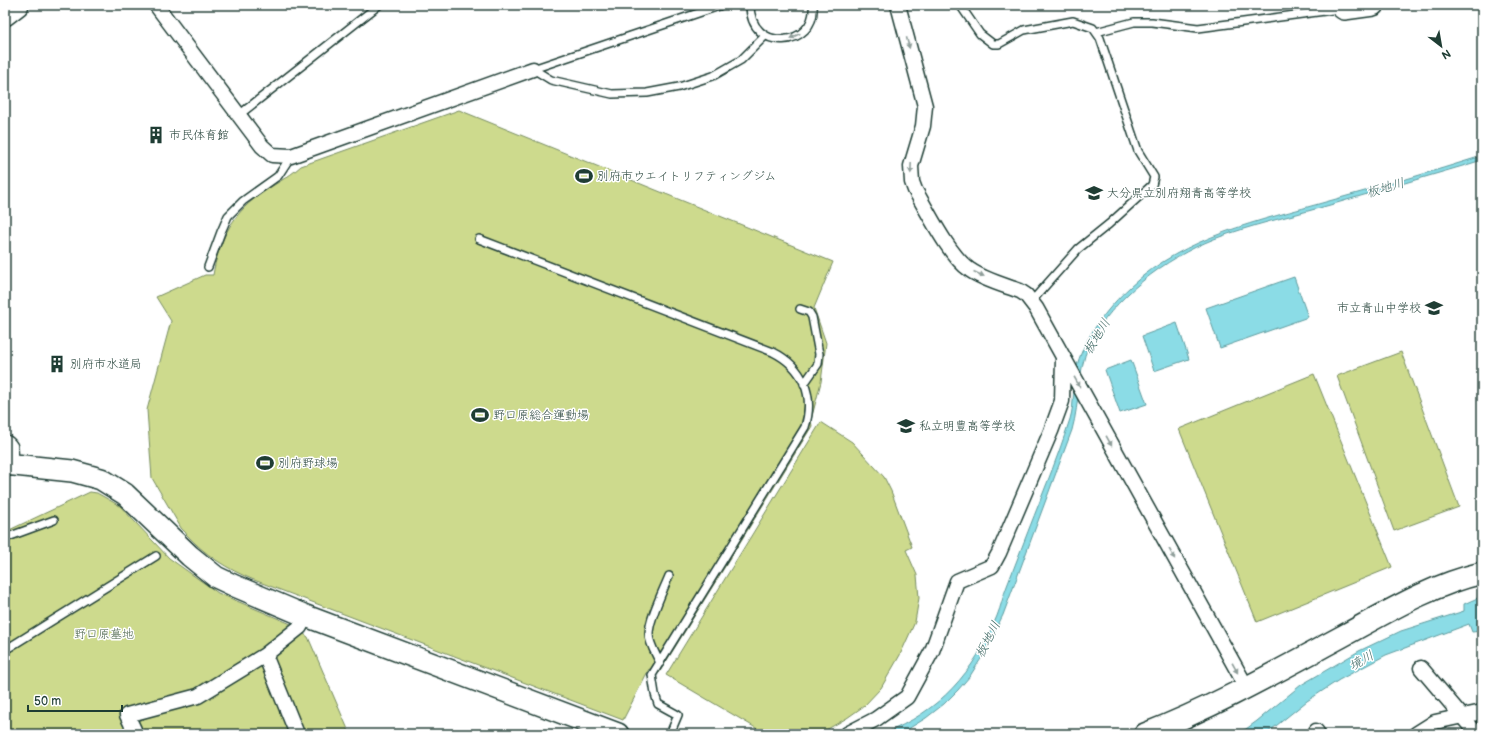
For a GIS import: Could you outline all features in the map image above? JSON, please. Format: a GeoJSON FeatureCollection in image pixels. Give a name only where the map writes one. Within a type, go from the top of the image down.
{"type":"FeatureCollection","features":[{"type":"Feature","properties":{"kind":"street"},"geometry":{"type":"LineString","coordinates":[[5,15],[18,5]]}},
{"type":"Feature","properties":{"kind":"street"},"geometry":{"type":"LineString","coordinates":[[156,5],[262,146],[272,155],[291,156],[533,69]]}},
{"type":"Feature","properties":{"kind":"street"},"geometry":{"type":"LineString","coordinates":[[898,5],[925,106],[923,126],[911,166],[913,185],[952,252],[960,262],[970,271],[1020,292],[1031,302],[1247,688]]}},
{"type":"Feature","properties":{"kind":"street"},"geometry":{"type":"LineString","coordinates":[[1342,7],[1373,5]]}},
{"type":"Feature","properties":{"kind":"street"},"geometry":{"type":"LineString","coordinates":[[847,734],[876,719],[907,697],[932,651],[957,581],[992,566],[1039,460],[1062,401],[1063,358]]}},
{"type":"Feature","properties":{"kind":"street"},"geometry":{"type":"LineString","coordinates":[[6,459],[72,471],[101,479],[125,494],[190,556],[213,574],[235,586],[306,616],[592,729],[618,734]]}},
{"type":"Feature","properties":{"kind":"street"},"geometry":{"type":"LineString","coordinates":[[1145,734],[1214,705],[1414,597],[1461,578],[1482,573]]}},
{"type":"Feature","properties":{"kind":"street"},"geometry":{"type":"LineString","coordinates":[[136,734],[127,714],[198,696],[265,655],[300,627],[306,616]]}},
{"type":"Feature","properties":{"kind":"street"},"geometry":{"type":"LineString","coordinates":[[265,655],[297,734]]}},
{"type":"Feature","properties":{"kind":"street"},"geometry":{"type":"LineString","coordinates":[[1421,668],[1477,734]]}},
{"type":"Feature","properties":{"kind":"street"},"geometry":{"type":"LineString","coordinates":[[1416,734],[1435,722],[1482,712]]}},
{"type":"Feature","properties":{"kind":"lane"},"geometry":{"type":"LineString","coordinates":[[239,115],[379,5]]}},
{"type":"Feature","properties":{"kind":"lane"},"geometry":{"type":"LineString","coordinates":[[533,69],[722,5]]}},
{"type":"Feature","properties":{"kind":"lane"},"geometry":{"type":"LineString","coordinates":[[750,5],[750,13],[758,30],[765,36],[776,40],[786,40],[805,30],[811,21],[813,5]]}},
{"type":"Feature","properties":{"kind":"lane"},"geometry":{"type":"LineString","coordinates":[[960,5],[980,34],[993,44],[998,44],[1024,30],[1073,21],[1088,26],[1096,32],[1100,38],[1138,151],[1153,174],[1154,181],[1152,185],[1109,224],[1078,249],[1031,302]]}},
{"type":"Feature","properties":{"kind":"lane"},"geometry":{"type":"LineString","coordinates":[[1096,32],[1142,21],[1198,28],[1342,7]]}},
{"type":"Feature","properties":{"kind":"lane"},"geometry":{"type":"LineString","coordinates":[[533,69],[551,80],[612,94],[647,93],[679,87],[713,76],[741,60],[765,36]]}},
{"type":"Feature","properties":{"kind":"lane"},"geometry":{"type":"LineString","coordinates":[[208,267],[228,216],[243,201],[278,176],[291,156]]}},
{"type":"Feature","properties":{"kind":"lane"},"geometry":{"type":"LineString","coordinates":[[479,239],[773,352],[788,362],[798,372],[804,384],[809,401],[805,427],[652,675],[658,704],[678,715],[670,734]]}},
{"type":"Feature","properties":{"kind":"lane"},"geometry":{"type":"LineString","coordinates":[[800,308],[809,312],[812,317],[819,354],[818,364],[804,384]]}},
{"type":"Feature","properties":{"kind":"lane"},"geometry":{"type":"LineString","coordinates":[[5,538],[54,520]]}},
{"type":"Feature","properties":{"kind":"lane"},"geometry":{"type":"LineString","coordinates":[[5,650],[156,556]]}},
{"type":"Feature","properties":{"kind":"lane"},"geometry":{"type":"LineString","coordinates":[[660,663],[649,635],[650,625],[669,576]]}},
{"type":"Feature","properties":{"kind":"green space","name":"野口原総合運動場"},"geometry":{"type":"Polygon","coordinates":[[[459,110],[833,262],[814,308],[826,343],[821,382],[811,420],[812,426],[659,673],[649,669],[623,720],[254,580],[235,571],[217,561],[193,542],[181,528],[152,478],[147,410],[171,321],[156,297],[205,275],[213,275],[222,241],[233,221],[240,212],[258,196],[301,166],[459,110]]]}},
{"type":"Feature","properties":{"kind":"green space"},"geometry":{"type":"Polygon","coordinates":[[[1401,352],[1459,507],[1394,531],[1337,376],[1401,352]]]}},
{"type":"Feature","properties":{"kind":"green space"},"geometry":{"type":"Polygon","coordinates":[[[1314,374],[1392,567],[1257,622],[1179,429],[1314,374]]]}},
{"type":"Feature","properties":{"kind":"green space"},"geometry":{"type":"Polygon","coordinates":[[[821,422],[852,442],[884,477],[891,491],[912,547],[906,550],[917,575],[919,598],[915,622],[900,655],[881,688],[864,706],[847,718],[819,734],[766,734],[666,675],[821,422]]]}},
{"type":"Feature","properties":{"kind":"green space","name":"野口原墓地"},"geometry":{"type":"Polygon","coordinates":[[[90,492],[97,493],[120,506],[169,558],[218,593],[291,624],[308,637],[350,734],[5,734],[5,532],[90,492]]]}},
{"type":"Feature","properties":{"kind":"water","name":"板地川"},"geometry":{"type":"Polygon","coordinates":[[[1482,156],[1482,160],[1466,165],[1257,225],[1214,239],[1177,257],[1159,268],[1126,296],[1111,311],[1099,328],[1085,355],[1080,376],[1075,419],[1072,430],[1003,615],[982,657],[970,676],[958,690],[944,704],[926,718],[900,734],[883,734],[922,714],[938,702],[953,688],[978,655],[997,616],[1065,435],[1070,419],[1075,376],[1079,359],[1097,325],[1113,304],[1130,287],[1151,269],[1174,255],[1224,232],[1482,156]]]}},
{"type":"Feature","properties":{"kind":"water"},"geometry":{"type":"Polygon","coordinates":[[[1294,277],[1308,317],[1220,348],[1206,308],[1294,277]]]}},
{"type":"Feature","properties":{"kind":"water"},"geometry":{"type":"Polygon","coordinates":[[[1177,323],[1189,359],[1154,371],[1142,336],[1177,323]]]}},
{"type":"Feature","properties":{"kind":"water"},"geometry":{"type":"Polygon","coordinates":[[[1131,360],[1147,404],[1120,413],[1105,370],[1131,360]]]}},
{"type":"Feature","properties":{"kind":"water","name":"境川"},"geometry":{"type":"Polygon","coordinates":[[[1482,596],[1482,631],[1472,632],[1469,624],[1386,655],[1339,680],[1307,701],[1266,734],[1234,734],[1246,729],[1257,721],[1301,685],[1359,651],[1401,631],[1464,611],[1464,604],[1482,596]]]}},
{"type":"Feature","properties":{"kind":"place","name":"市民体育館"},"geometry":{"type":"Point","coordinates":[156,135]}},
{"type":"Feature","properties":{"kind":"place","name":"別府市ウエイトリフティングジム"},"geometry":{"type":"Point","coordinates":[584,176]}},
{"type":"Feature","properties":{"kind":"place","name":"大分県立別府翔青高等学校"},"geometry":{"type":"Point","coordinates":[1094,193]}},
{"type":"Feature","properties":{"kind":"place","name":"市立青山中学校"},"geometry":{"type":"Point","coordinates":[1434,308]}},
{"type":"Feature","properties":{"kind":"place","name":"別府市水道局"},"geometry":{"type":"Point","coordinates":[57,364]}},
{"type":"Feature","properties":{"kind":"place","name":"野口原総合運動場"},"geometry":{"type":"Point","coordinates":[480,415]}},
{"type":"Feature","properties":{"kind":"place","name":"私立明豊高等学校"},"geometry":{"type":"Point","coordinates":[906,426]}},
{"type":"Feature","properties":{"kind":"place","name":"別府野球場"},"geometry":{"type":"Point","coordinates":[265,463]}}]}
